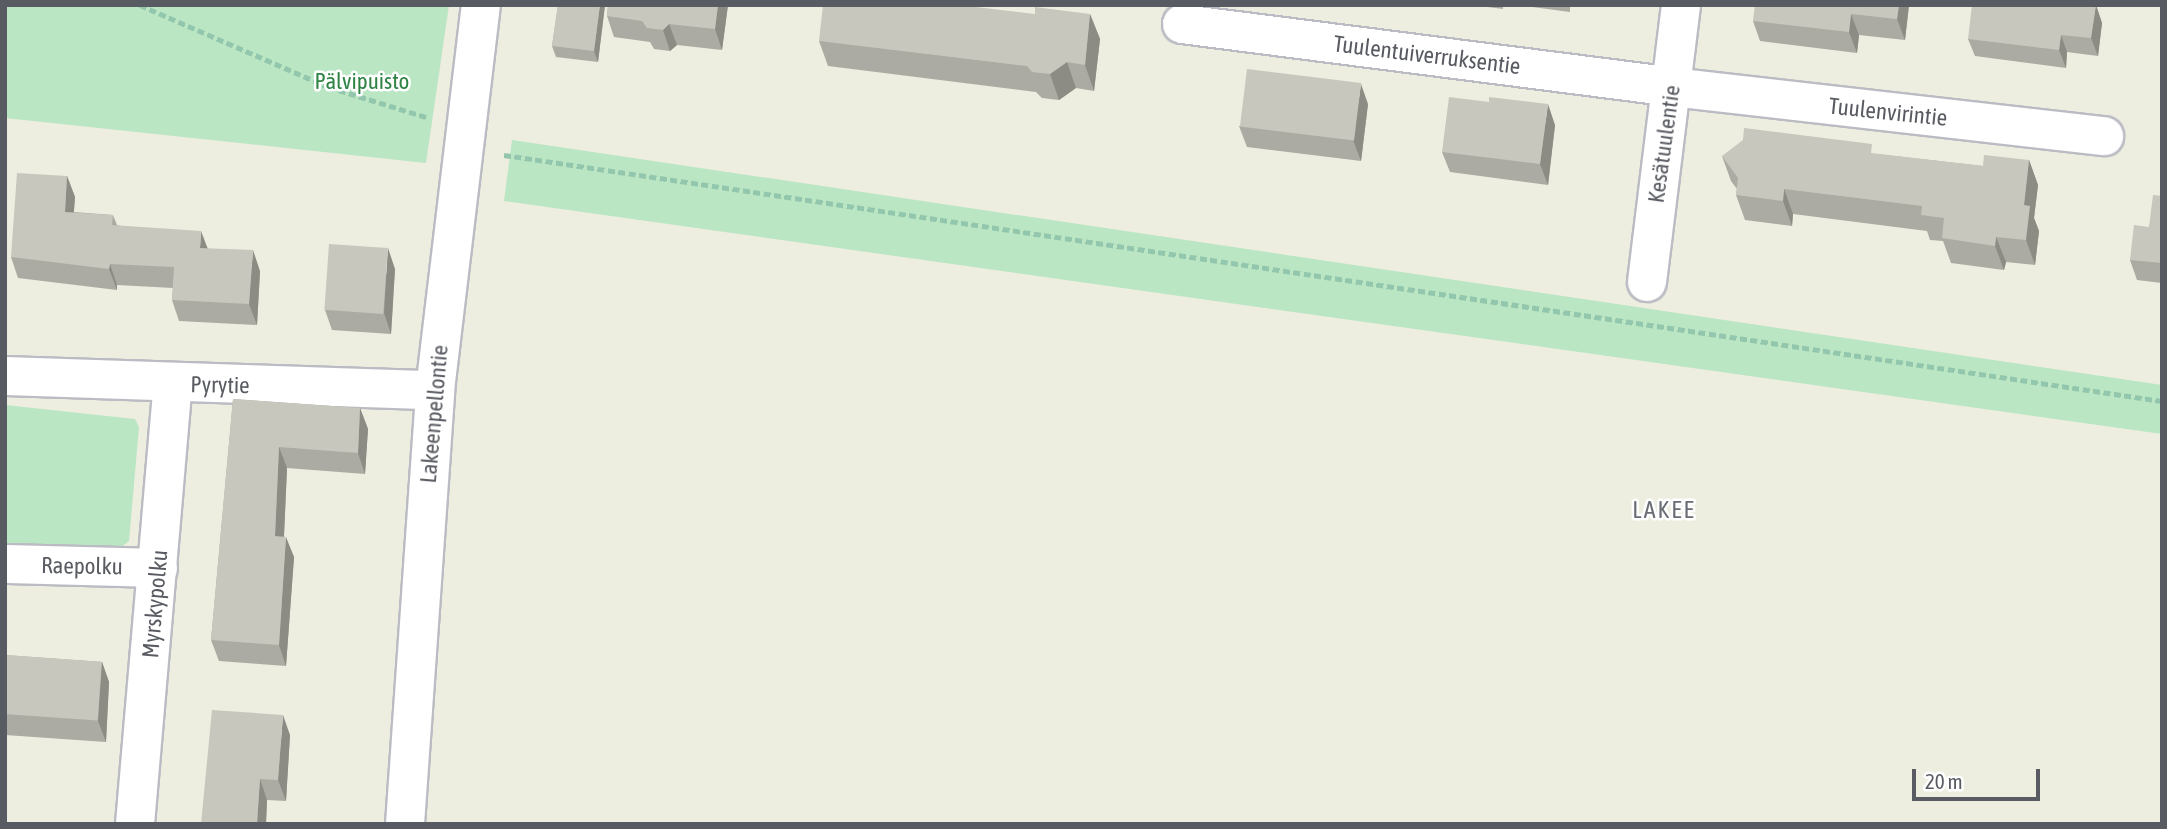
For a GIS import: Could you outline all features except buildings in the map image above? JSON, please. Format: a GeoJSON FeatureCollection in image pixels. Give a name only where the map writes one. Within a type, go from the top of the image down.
{"type":"FeatureCollection","features":[{"type":"Feature","properties":{"kind":"street","name":"Lakeenpellontie"},"geometry":{"type":"LineString","coordinates":[[405,824],[435,390],[463,128],[481,5]]}},
{"type":"Feature","properties":{"kind":"street","name":"Kesätuulentie"},"geometry":{"type":"LineString","coordinates":[[1647,282],[1681,5]]}},
{"type":"Feature","properties":{"kind":"street","name":"Tuulentuiverruksentie"},"geometry":{"type":"LineString","coordinates":[[1182,24],[1672,87]]}},
{"type":"Feature","properties":{"kind":"street","name":"Tuulenvirintie"},"geometry":{"type":"LineString","coordinates":[[1672,87],[2104,136]]}},
{"type":"Feature","properties":{"kind":"street","name":"Pyrytie"},"geometry":{"type":"LineString","coordinates":[[5,376],[173,384],[435,390]]}},
{"type":"Feature","properties":{"kind":"street","name":"Myrskypolku"},"geometry":{"type":"LineString","coordinates":[[135,824],[173,384]]}},
{"type":"Feature","properties":{"kind":"street","name":"Raepolku"},"geometry":{"type":"LineString","coordinates":[[5,564],[158,568]]}},
{"type":"Feature","properties":{"kind":"path"},"geometry":{"type":"LineString","coordinates":[[140,5],[329,87],[463,128]]}},
{"type":"Feature","properties":{"kind":"path"},"geometry":{"type":"LineString","coordinates":[[491,153],[2162,401]]}},
{"type":"Feature","properties":{"kind":"green space","name":"Pälvipuisto"},"geometry":{"type":"Polygon","coordinates":[[[5,5],[449,5],[426,163],[5,118],[5,5]]]}},
{"type":"Feature","properties":{"kind":"green space"},"geometry":{"type":"Polygon","coordinates":[[[512,140],[2162,385],[2162,434],[504,201],[512,140]]]}},
{"type":"Feature","properties":{"kind":"green space"},"geometry":{"type":"Polygon","coordinates":[[[5,405],[135,419],[139,427],[129,541],[115,552],[5,543],[5,405]]]}},
{"type":"Feature","properties":{"kind":"district","name":"LAKEE"},"geometry":{"type":"Point","coordinates":[1664,510]}}]}
